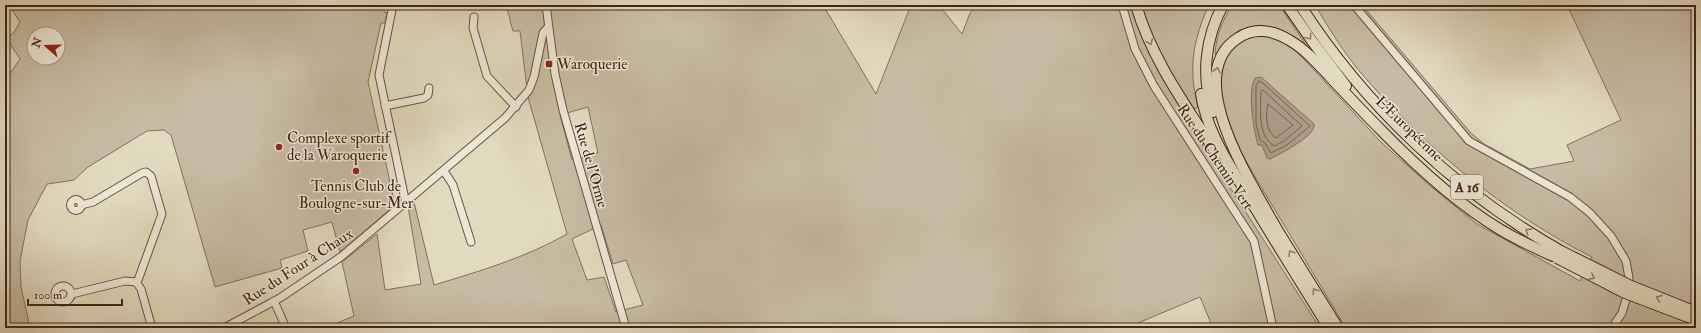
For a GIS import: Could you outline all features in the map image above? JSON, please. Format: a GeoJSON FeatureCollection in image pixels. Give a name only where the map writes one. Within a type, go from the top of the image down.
{"type":"FeatureCollection","features":[{"type":"Feature","properties":{"kind":"highway"},"geometry":{"type":"LineString","coordinates":[[1136,5],[1149,41],[1162,66],[1283,254]]}},
{"type":"Feature","properties":{"kind":"highway"},"geometry":{"type":"LineString","coordinates":[[1215,5],[1205,31],[1200,59],[1199,77],[1204,108],[1220,146],[1300,283],[1329,328]]}},
{"type":"Feature","properties":{"kind":"highway"},"geometry":{"type":"LineString","coordinates":[[1223,5],[1213,27],[1208,48],[1206,79],[1209,99],[1217,124],[1228,149],[1338,328]]}},
{"type":"Feature","properties":{"kind":"highway","name":"L'Européenne"},"geometry":{"type":"LineString","coordinates":[[1287,5],[1342,81],[1412,155],[1442,181],[1486,214],[1557,255]]}},
{"type":"Feature","properties":{"kind":"highway","name":"L'Européenne"},"geometry":{"type":"LineString","coordinates":[[1300,5],[1348,71],[1383,111],[1445,170],[1557,255]]}},
{"type":"Feature","properties":{"kind":"highway"},"geometry":{"type":"LineString","coordinates":[[1305,5],[1348,71]]}},
{"type":"Feature","properties":{"kind":"highway"},"geometry":{"type":"LineString","coordinates":[[1276,228],[1231,141],[1219,112],[1215,92],[1217,66],[1225,50],[1243,35],[1259,31],[1276,34],[1300,47],[1402,152],[1470,209],[1512,236],[1557,255]]}},
{"type":"Feature","properties":{"kind":"highway","name":"A 16"},"geometry":{"type":"LineString","coordinates":[[1557,255],[1696,312]]}},
{"type":"Feature","properties":{"kind":"highway","name":"A 16"},"geometry":{"type":"LineString","coordinates":[[1557,255],[1625,293],[1696,320]]}},
{"type":"Feature","properties":{"kind":"street"},"geometry":{"type":"LineString","coordinates":[[393,5],[379,72],[406,204]]}},
{"type":"Feature","properties":{"kind":"street"},"geometry":{"type":"LineString","coordinates":[[423,5],[428,5]]}},
{"type":"Feature","properties":{"kind":"street","name":"Rue de l'Orme"},"geometry":{"type":"LineString","coordinates":[[546,5],[555,74],[564,116],[626,328]]}},
{"type":"Feature","properties":{"kind":"street","name":"Rue du Chemin Vert"},"geometry":{"type":"LineString","coordinates":[[1122,5],[1135,49],[1154,86],[1254,240],[1273,328]]}},
{"type":"Feature","properties":{"kind":"street"},"geometry":{"type":"LineString","coordinates":[[1354,5],[1469,141],[1570,197],[1590,213],[1611,236],[1626,261],[1629,278],[1628,296],[1622,313],[1612,328]]}},
{"type":"Feature","properties":{"kind":"street"},"geometry":{"type":"LineString","coordinates":[[474,17],[473,26],[487,76],[516,107]]}},
{"type":"Feature","properties":{"kind":"street","name":"Rue du Four à Chaux"},"geometry":{"type":"LineString","coordinates":[[224,328],[274,301],[342,256],[406,204],[516,107],[531,87],[543,33],[548,27]]}},
{"type":"Feature","properties":{"kind":"street"},"geometry":{"type":"LineString","coordinates":[[386,106],[424,98],[428,95],[429,88]]}},
{"type":"Feature","properties":{"kind":"street"},"geometry":{"type":"LineString","coordinates":[[444,171],[453,185],[470,242]]}},
{"type":"Feature","properties":{"kind":"street"},"geometry":{"type":"LineString","coordinates":[[81,205],[93,202],[142,173],[146,172],[151,176],[162,214],[137,283]]}},
{"type":"Feature","properties":{"kind":"street"},"geometry":{"type":"LineString","coordinates":[[72,294],[132,280],[137,283],[141,289],[152,328]]}},
{"type":"Feature","properties":{"kind":"street"},"geometry":{"type":"LineString","coordinates":[[274,301],[286,328]]}},
{"type":"Feature","properties":{"kind":"shaded area","name":"Complexe sportif de la Waroquerie"},"geometry":{"type":"Polygon","coordinates":[[[9,5],[384,5],[384,12],[387,13],[385,23],[381,23],[368,82],[395,205],[340,252],[332,222],[303,230],[308,251],[280,260],[282,268],[215,287],[171,135],[164,130],[147,131],[88,167],[74,180],[47,184],[28,220],[20,261],[21,287],[30,328],[5,328],[5,81],[20,59],[7,39],[14,32],[20,22],[9,5]]]}},
{"type":"Feature","properties":{"kind":"shaded area"},"geometry":{"type":"Polygon","coordinates":[[[506,5],[823,5],[876,94],[911,5],[939,5],[962,34],[970,13],[976,5],[1209,5],[1199,30],[1193,58],[1194,84],[1198,107],[1183,114],[1320,328],[1213,328],[1200,297],[1138,323],[1139,328],[338,328],[337,323],[354,316],[342,262],[377,234],[385,290],[421,284],[408,206],[414,202],[434,285],[519,257],[551,243],[567,234],[528,97],[520,31],[513,31],[506,5]],[[588,107],[560,115],[572,160],[598,153],[588,107]],[[601,225],[572,239],[587,280],[604,277],[616,312],[643,305],[626,260],[613,264],[601,225]]]}},
{"type":"Feature","properties":{"kind":"shaded area"},"geometry":{"type":"Polygon","coordinates":[[[1232,5],[1279,5],[1306,45],[1298,53],[1382,143],[1429,185],[1477,224],[1580,281],[1592,257],[1560,240],[1497,199],[1439,152],[1385,100],[1354,65],[1315,5],[1362,5],[1470,132],[1484,144],[1530,169],[1574,161],[1567,145],[1621,120],[1567,5],[1696,5],[1696,328],[1346,328],[1252,172],[1239,149],[1229,125],[1222,95],[1221,76],[1224,64],[1215,54],[1220,29],[1232,5]]]}},
{"type":"Feature","properties":{"kind":"water"},"geometry":{"type":"Polygon","coordinates":[[[1261,77],[1314,124],[1311,132],[1301,141],[1270,159],[1267,158],[1262,145],[1258,145],[1252,112],[1251,102],[1253,84],[1255,78],[1261,77]]]}},
{"type":"Feature","properties":{"kind":"place","name":"Waroquerie"},"geometry":{"type":"Point","coordinates":[549,64]}},
{"type":"Feature","properties":{"kind":"place","name":"Complexe sportif de la Waroquerie"},"geometry":{"type":"Point","coordinates":[279,147]}},
{"type":"Feature","properties":{"kind":"place","name":"Tennis Club de Boulogne-sur-Mer"},"geometry":{"type":"Point","coordinates":[356,171]}}]}
